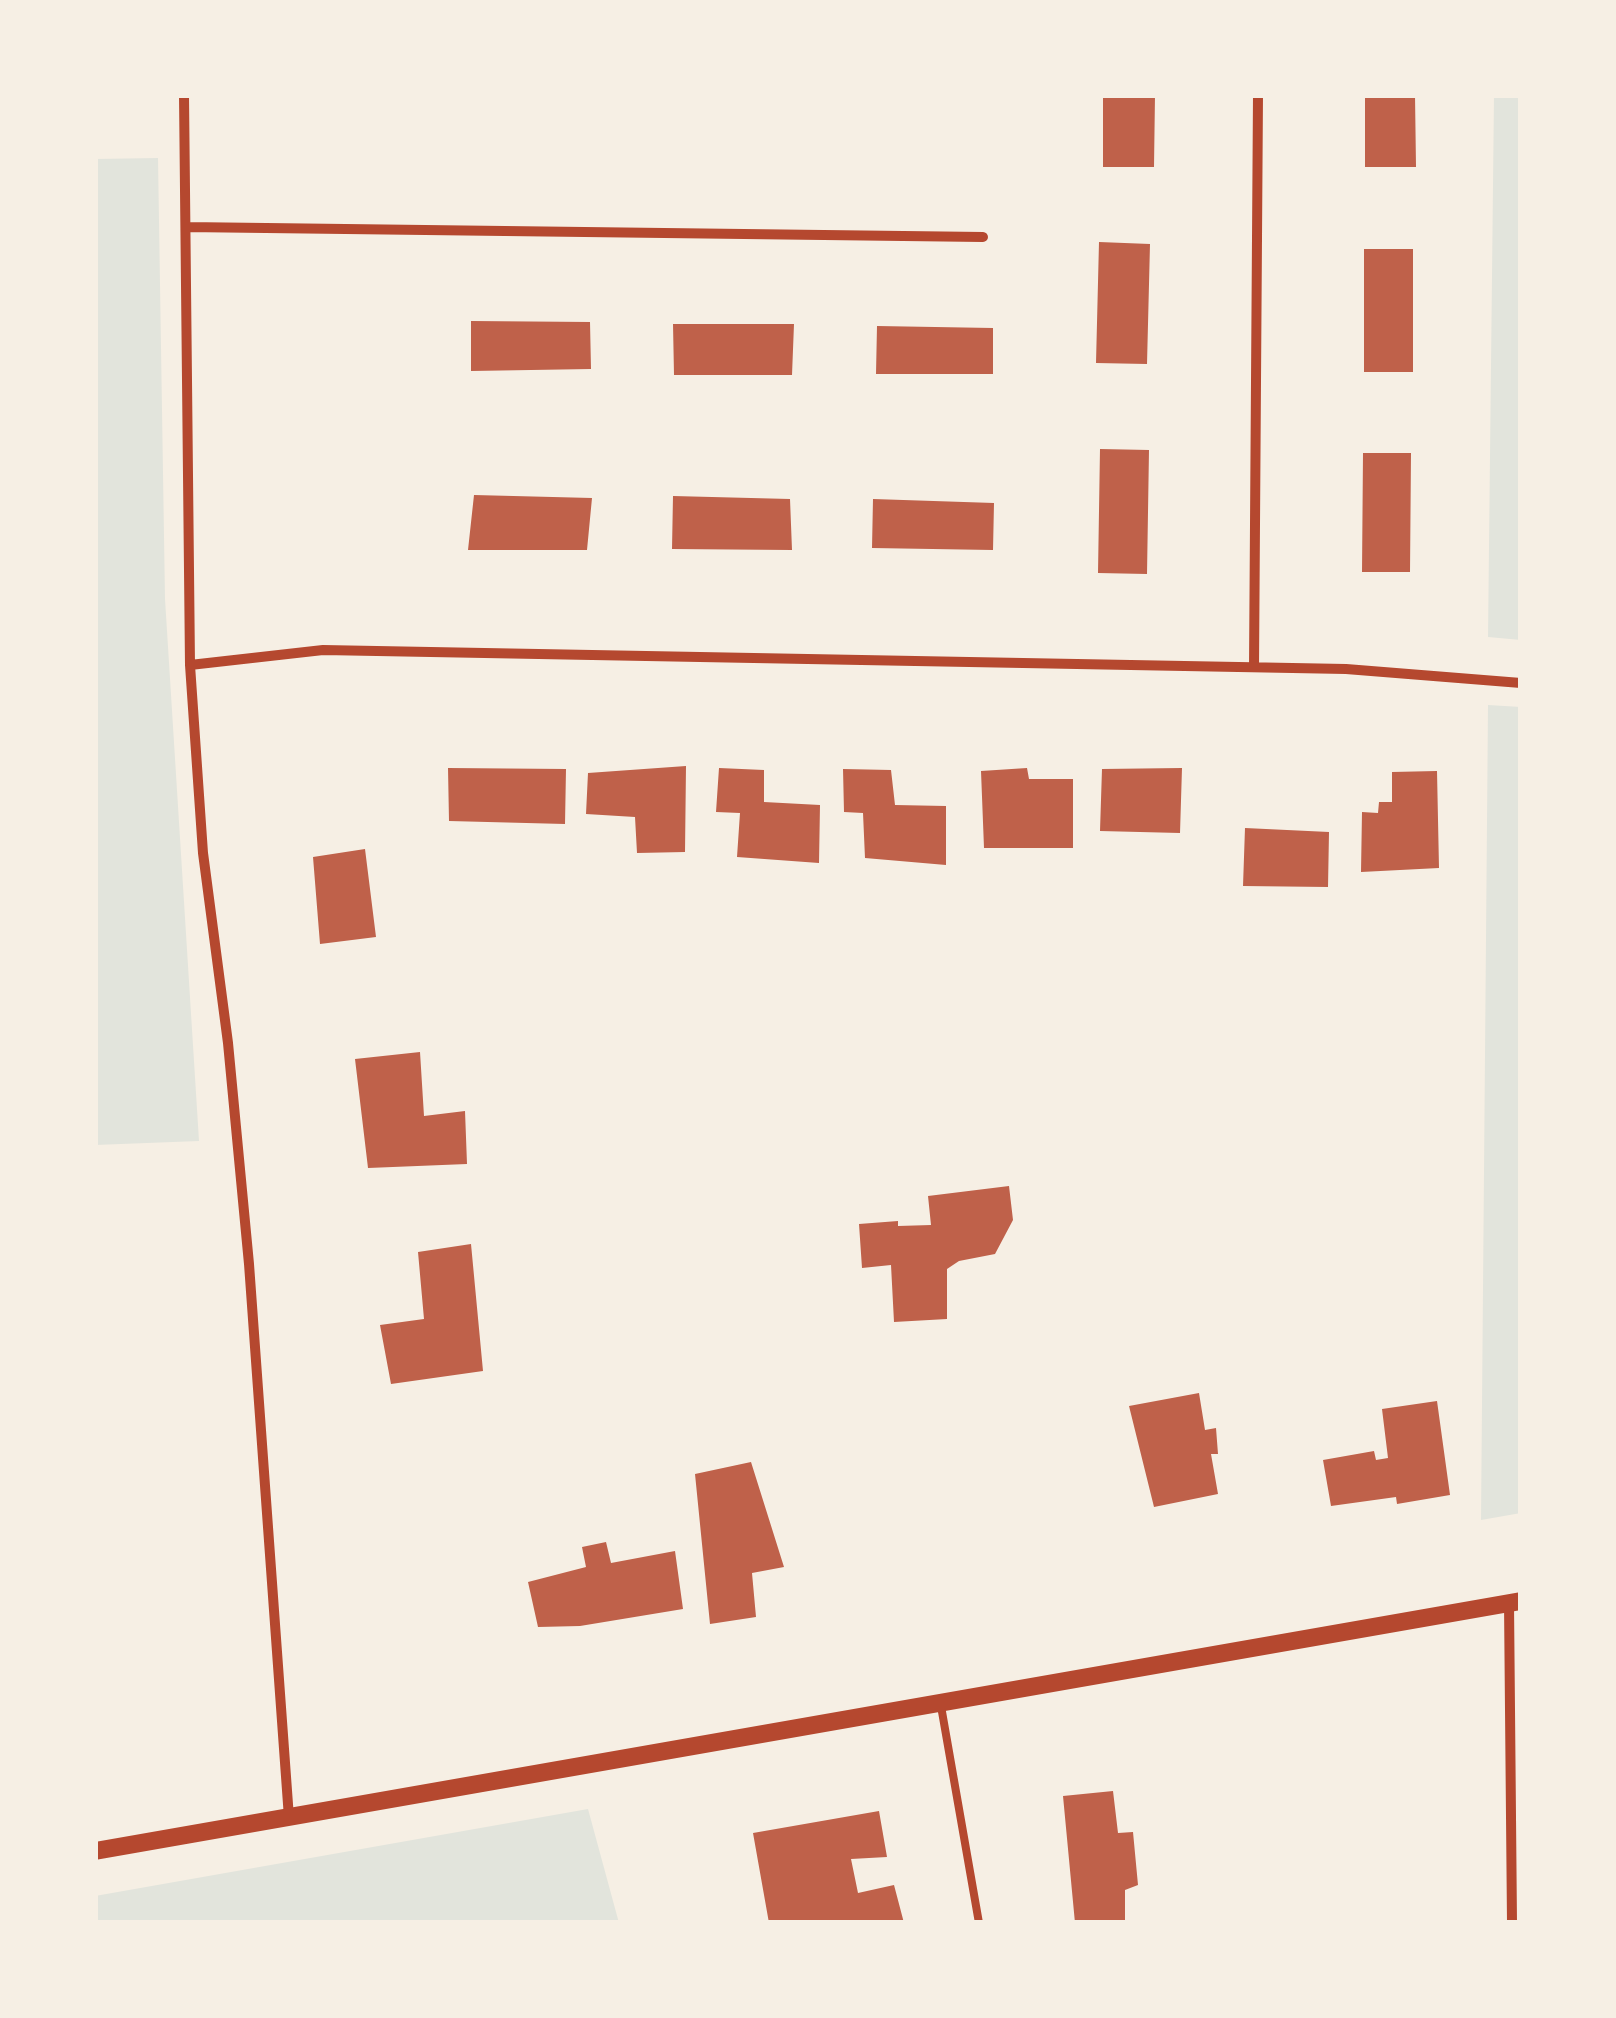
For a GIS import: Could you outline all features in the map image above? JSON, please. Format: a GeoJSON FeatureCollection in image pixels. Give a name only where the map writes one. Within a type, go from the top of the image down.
{"type":"FeatureCollection","features":[{"type":"Feature","properties":{"kind":"street"},"geometry":{"type":"LineString","coordinates":[[184,95],[190,665],[203,852],[228,1043],[249,1264],[290,1818]]}},
{"type":"Feature","properties":{"kind":"street"},"geometry":{"type":"LineString","coordinates":[[1254,668],[1258,95]]}},
{"type":"Feature","properties":{"kind":"street"},"geometry":{"type":"LineString","coordinates":[[186,227],[983,237]]}},
{"type":"Feature","properties":{"kind":"street"},"geometry":{"type":"LineString","coordinates":[[190,665],[323,650],[1254,668],[1521,683]]}},
{"type":"Feature","properties":{"kind":"street"},"geometry":{"type":"LineString","coordinates":[[95,1852],[1515,1602],[1512,1923]]}},
{"type":"Feature","properties":{"kind":"lane"},"geometry":{"type":"LineString","coordinates":[[941,1704],[980,1923]]}},
{"type":"Feature","properties":{"kind":"shaded area"},"geometry":{"type":"Polygon","coordinates":[[[1494,95],[1521,95],[1521,640],[1488,637],[1494,95]]]}},
{"type":"Feature","properties":{"kind":"shaded area"},"geometry":{"type":"Polygon","coordinates":[[[158,158],[165,599],[199,1141],[95,1145],[95,159],[158,158]]]}},
{"type":"Feature","properties":{"kind":"shaded area"},"geometry":{"type":"Polygon","coordinates":[[[1488,705],[1521,707],[1521,1513],[1481,1520],[1488,705]]]}},
{"type":"Feature","properties":{"kind":"shaded area"},"geometry":{"type":"Polygon","coordinates":[[[588,1809],[619,1923],[95,1923],[95,1896],[588,1809]]]}},
{"type":"Feature","properties":{"kind":"building"},"geometry":{"type":"Polygon","coordinates":[[[1103,95],[1155,95],[1154,167],[1103,167],[1103,95]]]}},
{"type":"Feature","properties":{"kind":"building"},"geometry":{"type":"Polygon","coordinates":[[[1365,95],[1415,95],[1416,167],[1365,167],[1365,95]]]}},
{"type":"Feature","properties":{"kind":"building"},"geometry":{"type":"Polygon","coordinates":[[[1099,242],[1150,244],[1147,364],[1096,363],[1099,242]]]}},
{"type":"Feature","properties":{"kind":"building"},"geometry":{"type":"Polygon","coordinates":[[[1364,249],[1413,249],[1413,372],[1364,372],[1364,249]]]}},
{"type":"Feature","properties":{"kind":"building"},"geometry":{"type":"Polygon","coordinates":[[[471,321],[590,322],[591,369],[471,371],[471,321]]]}},
{"type":"Feature","properties":{"kind":"building"},"geometry":{"type":"Polygon","coordinates":[[[673,324],[794,324],[792,375],[674,375],[673,324]]]}},
{"type":"Feature","properties":{"kind":"building"},"geometry":{"type":"Polygon","coordinates":[[[877,326],[993,328],[993,374],[876,374],[877,326]]]}},
{"type":"Feature","properties":{"kind":"building"},"geometry":{"type":"Polygon","coordinates":[[[1100,449],[1149,450],[1147,574],[1098,573],[1100,449]]]}},
{"type":"Feature","properties":{"kind":"building"},"geometry":{"type":"Polygon","coordinates":[[[1363,453],[1411,453],[1410,572],[1362,572],[1363,453]]]}},
{"type":"Feature","properties":{"kind":"building"},"geometry":{"type":"Polygon","coordinates":[[[474,495],[592,498],[587,550],[468,550],[474,495]]]}},
{"type":"Feature","properties":{"kind":"building"},"geometry":{"type":"Polygon","coordinates":[[[673,496],[790,499],[792,550],[672,549],[673,496]]]}},
{"type":"Feature","properties":{"kind":"building"},"geometry":{"type":"Polygon","coordinates":[[[873,499],[994,503],[993,550],[872,548],[873,499]]]}},
{"type":"Feature","properties":{"kind":"building"},"geometry":{"type":"Polygon","coordinates":[[[686,766],[685,852],[637,853],[635,817],[586,814],[588,773],[686,766]]]}},
{"type":"Feature","properties":{"kind":"building"},"geometry":{"type":"Polygon","coordinates":[[[448,768],[566,769],[565,824],[449,821],[448,768]]]}},
{"type":"Feature","properties":{"kind":"building"},"geometry":{"type":"Polygon","coordinates":[[[719,768],[764,770],[764,802],[820,805],[819,863],[737,857],[740,813],[716,812],[719,768]]]}},
{"type":"Feature","properties":{"kind":"building"},"geometry":{"type":"Polygon","coordinates":[[[1027,768],[1029,779],[1073,779],[1073,848],[984,848],[981,771],[1027,768]]]}},
{"type":"Feature","properties":{"kind":"building"},"geometry":{"type":"Polygon","coordinates":[[[1182,768],[1180,833],[1100,831],[1102,769],[1182,768]]]}},
{"type":"Feature","properties":{"kind":"building"},"geometry":{"type":"Polygon","coordinates":[[[843,769],[891,770],[895,805],[946,806],[946,865],[865,858],[863,813],[844,812],[843,769]]]}},
{"type":"Feature","properties":{"kind":"building"},"geometry":{"type":"Polygon","coordinates":[[[1437,771],[1439,868],[1361,872],[1362,812],[1378,813],[1379,802],[1392,802],[1392,772],[1437,771]]]}},
{"type":"Feature","properties":{"kind":"building"},"geometry":{"type":"Polygon","coordinates":[[[1245,828],[1329,832],[1328,887],[1243,886],[1245,828]]]}},
{"type":"Feature","properties":{"kind":"building"},"geometry":{"type":"Polygon","coordinates":[[[365,849],[376,937],[320,944],[313,857],[365,849]]]}},
{"type":"Feature","properties":{"kind":"building"},"geometry":{"type":"Polygon","coordinates":[[[420,1052],[424,1116],[465,1111],[467,1164],[368,1168],[355,1059],[420,1052]]]}},
{"type":"Feature","properties":{"kind":"building"},"geometry":{"type":"Polygon","coordinates":[[[1009,1186],[1013,1220],[995,1254],[959,1261],[947,1269],[947,1319],[894,1322],[891,1265],[862,1268],[859,1224],[898,1221],[898,1226],[931,1225],[928,1196],[1009,1186]]]}},
{"type":"Feature","properties":{"kind":"building"},"geometry":{"type":"Polygon","coordinates":[[[471,1244],[483,1371],[391,1384],[380,1325],[424,1319],[418,1252],[471,1244]]]}},
{"type":"Feature","properties":{"kind":"building"},"geometry":{"type":"Polygon","coordinates":[[[1199,1393],[1205,1430],[1216,1428],[1218,1454],[1211,1454],[1218,1494],[1154,1507],[1129,1406],[1199,1393]]]}},
{"type":"Feature","properties":{"kind":"building"},"geometry":{"type":"Polygon","coordinates":[[[1437,1401],[1450,1495],[1397,1504],[1396,1497],[1331,1506],[1323,1460],[1374,1451],[1376,1460],[1388,1458],[1382,1409],[1437,1401]]]}},
{"type":"Feature","properties":{"kind":"building"},"geometry":{"type":"Polygon","coordinates":[[[751,1462],[784,1567],[752,1573],[756,1617],[710,1624],[695,1474],[751,1462]]]}},
{"type":"Feature","properties":{"kind":"building"},"geometry":{"type":"Polygon","coordinates":[[[606,1542],[611,1563],[675,1551],[683,1609],[580,1626],[538,1627],[528,1582],[586,1567],[582,1547],[606,1542]]]}},
{"type":"Feature","properties":{"kind":"building"},"geometry":{"type":"Polygon","coordinates":[[[1113,1791],[1118,1833],[1133,1832],[1138,1885],[1125,1890],[1125,1923],[1075,1923],[1063,1796],[1113,1791]]]}},
{"type":"Feature","properties":{"kind":"building"},"geometry":{"type":"Polygon","coordinates":[[[879,1811],[887,1857],[851,1859],[858,1893],[894,1885],[904,1923],[769,1923],[753,1833],[879,1811]]]}}]}
